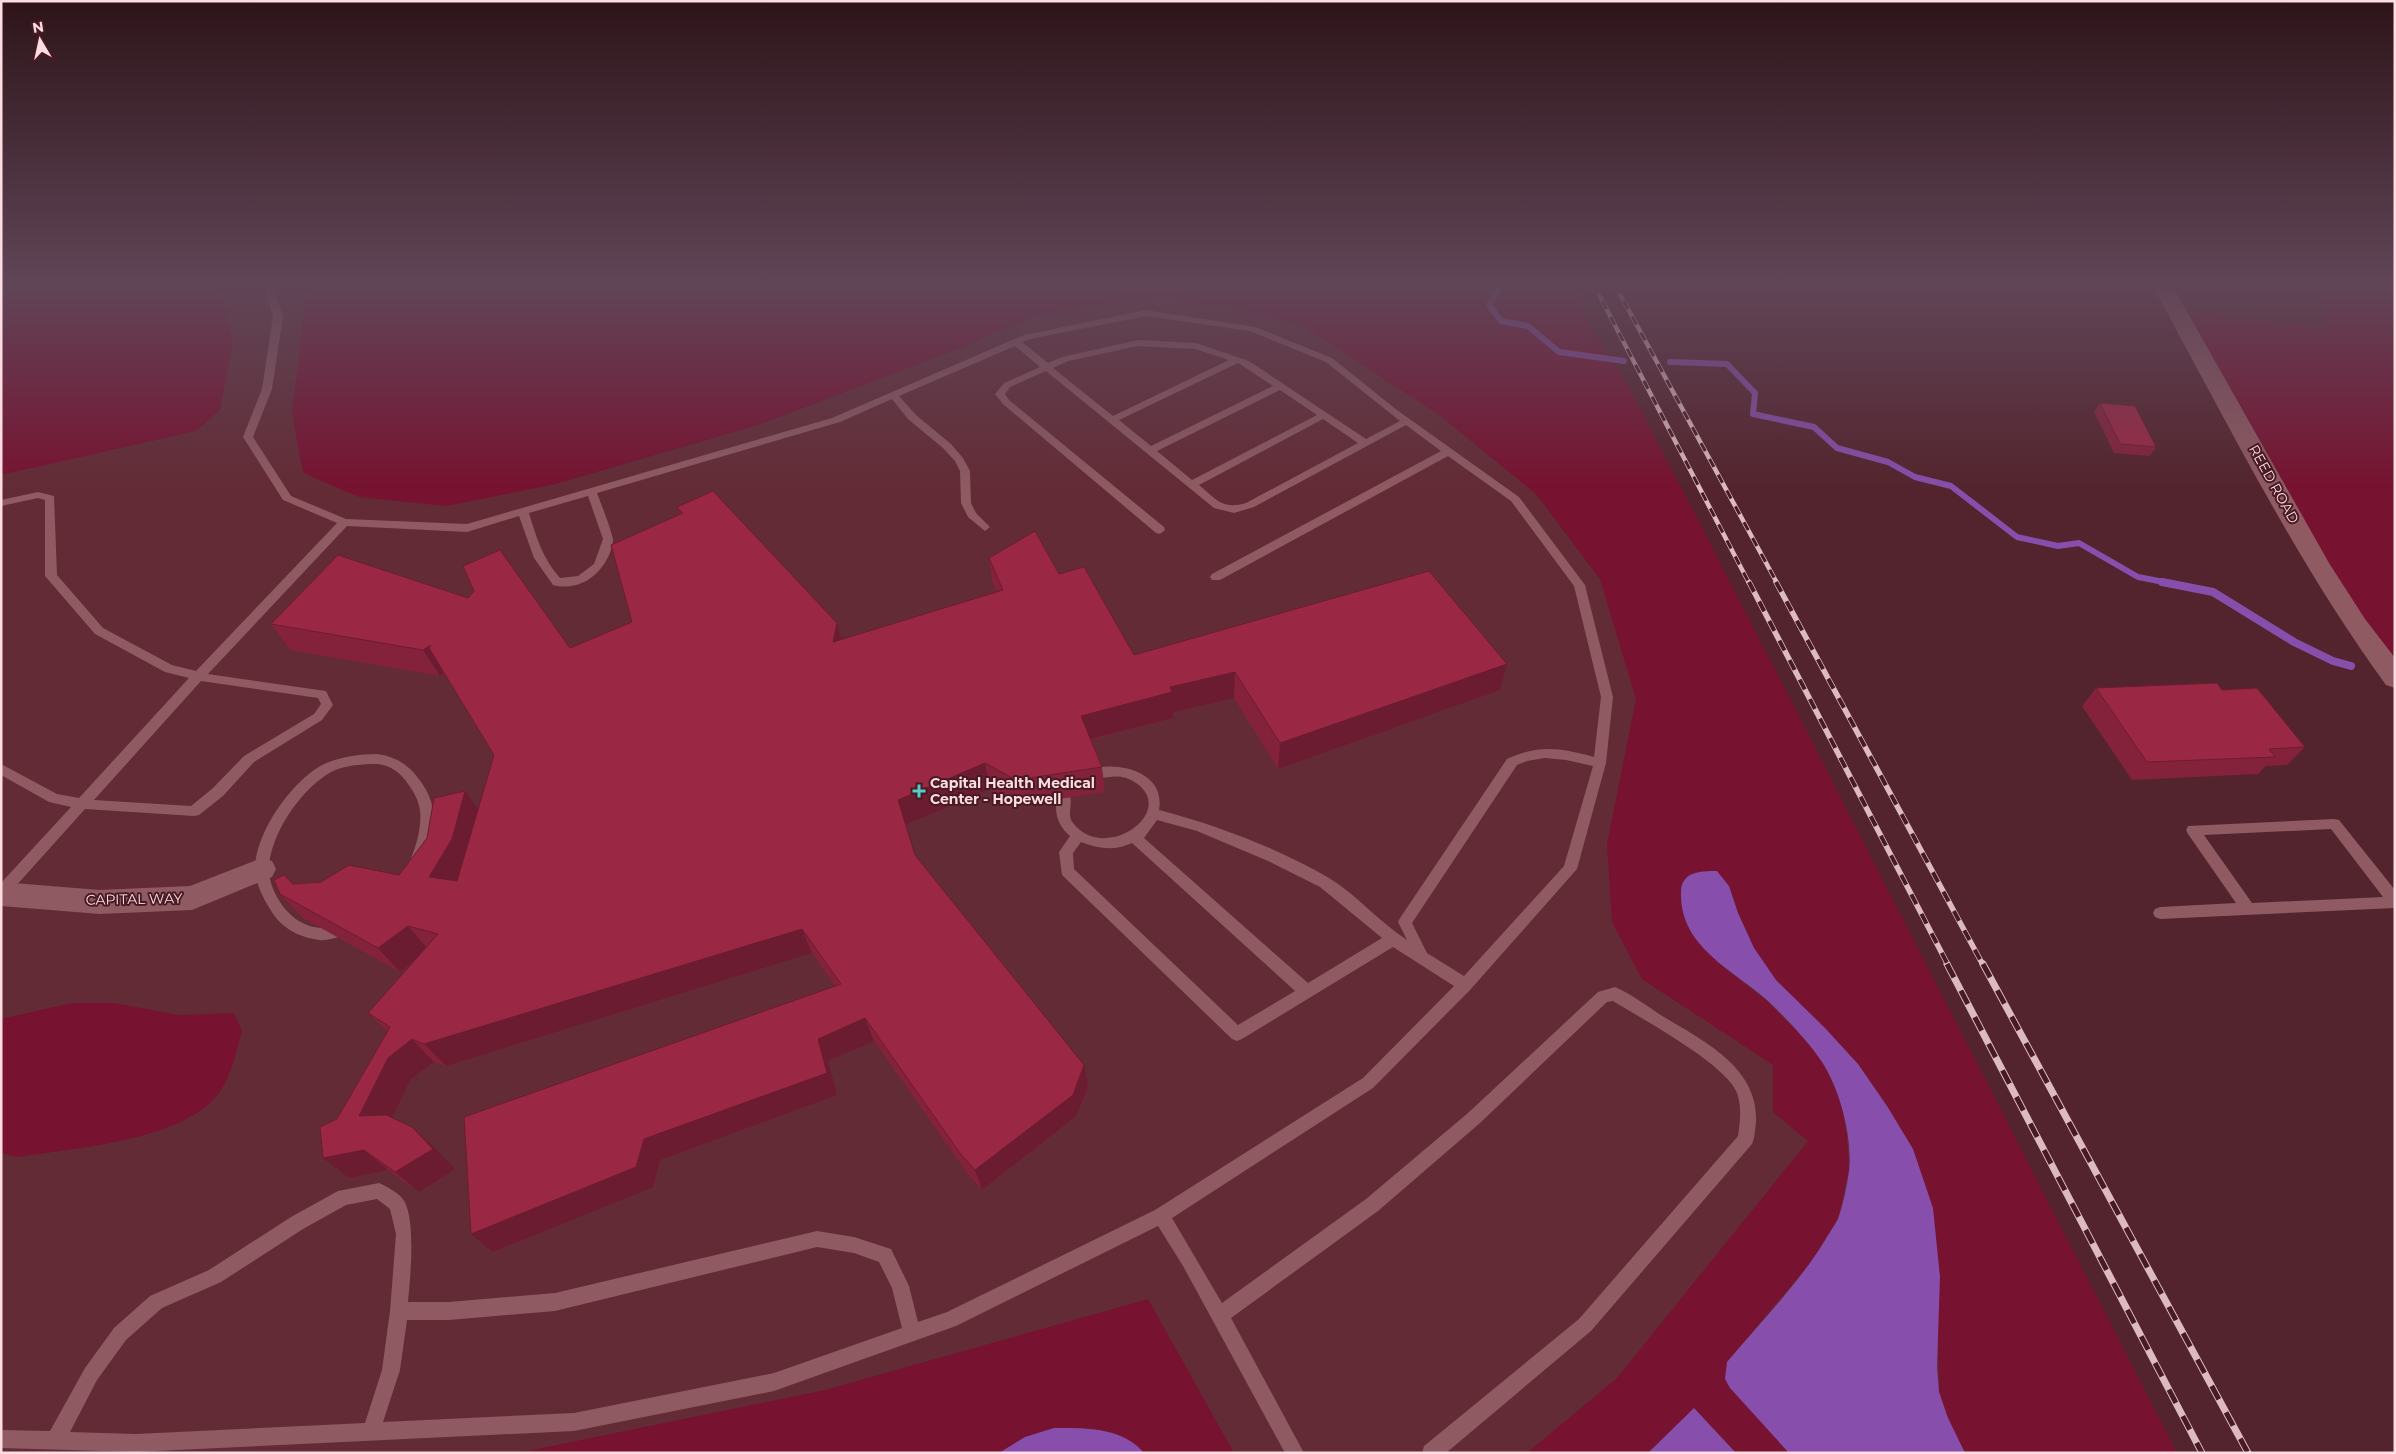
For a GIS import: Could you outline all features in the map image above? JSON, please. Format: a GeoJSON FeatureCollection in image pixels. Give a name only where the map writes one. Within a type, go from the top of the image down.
{"type":"FeatureCollection","features":[{"type":"Feature","properties":{"kind":"street","name":"REED ROAD"},"geometry":{"type":"LineString","coordinates":[[2200,353],[2318,565],[2356,625],[2395,678]]}},
{"type":"Feature","properties":{"kind":"street","name":"CAPITAL WAY"},"geometry":{"type":"LineString","coordinates":[[1,894],[100,902],[192,898],[262,869]]}},
{"type":"Feature","properties":{"kind":"lane"},"geometry":{"type":"LineString","coordinates":[[272,353],[267,389],[248,437],[288,498],[344,522],[467,528],[592,493],[836,420],[991,353]]}},
{"type":"Feature","properties":{"kind":"lane"},"geometry":{"type":"LineString","coordinates":[[1029,353],[1218,506],[1234,510],[1250,505],[1407,421]]}},
{"type":"Feature","properties":{"kind":"lane"},"geometry":{"type":"LineString","coordinates":[[1090,353],[1065,358],[1007,384],[1000,394],[1006,402],[1160,530]]}},
{"type":"Feature","properties":{"kind":"lane"},"geometry":{"type":"LineString","coordinates":[[1217,353],[1246,363],[1365,442]]}},
{"type":"Feature","properties":{"kind":"lane"},"geometry":{"type":"LineString","coordinates":[[1,1439],[136,1443],[574,1422],[774,1382],[950,1320],[1161,1216],[1368,1083],[1465,986],[1570,869],[1600,763],[1608,696],[1579,585],[1515,499],[1407,421],[1329,360],[1311,353]]}},
{"type":"Feature","properties":{"kind":"lane"},"geometry":{"type":"LineString","coordinates":[[1112,420],[1238,360]]}},
{"type":"Feature","properties":{"kind":"lane"},"geometry":{"type":"LineString","coordinates":[[1150,451],[1280,386]]}},
{"type":"Feature","properties":{"kind":"lane"},"geometry":{"type":"LineString","coordinates":[[893,395],[912,417],[947,446],[959,460],[965,471],[966,503],[972,515],[985,527]]}},
{"type":"Feature","properties":{"kind":"lane"},"geometry":{"type":"LineString","coordinates":[[1192,484],[1324,415]]}},
{"type":"Feature","properties":{"kind":"lane"},"geometry":{"type":"LineString","coordinates":[[1216,577],[1449,452]]}},
{"type":"Feature","properties":{"kind":"lane"},"geometry":{"type":"LineString","coordinates":[[523,512],[533,548],[544,568],[557,582],[582,580],[599,566],[608,539],[592,493]]}},
{"type":"Feature","properties":{"kind":"lane"},"geometry":{"type":"LineString","coordinates":[[1,503],[38,495],[50,498],[51,576],[99,631],[169,669],[198,676],[322,694],[327,705],[318,717],[249,759],[218,792],[194,811],[81,804],[54,798],[1,769]]}},
{"type":"Feature","properties":{"kind":"lane"},"geometry":{"type":"LineString","coordinates":[[1,894],[198,676],[344,522]]}},
{"type":"Feature","properties":{"kind":"lane"},"geometry":{"type":"LineString","coordinates":[[1421,955],[1405,922],[1512,762],[1528,753],[1553,752],[1600,763]]}},
{"type":"Feature","properties":{"kind":"lane"},"geometry":{"type":"LineString","coordinates":[[357,760],[385,760],[399,766],[415,780],[425,800],[428,824],[422,850],[412,870],[389,906],[365,924],[322,935],[294,926],[270,899],[262,869],[269,841],[284,809],[306,784],[328,768],[357,760]]}},
{"type":"Feature","properties":{"kind":"lane"},"geometry":{"type":"LineString","coordinates":[[1064,798],[1063,816],[1068,827],[1090,842],[1120,843],[1143,831],[1150,822],[1155,801],[1150,790],[1142,780],[1130,774],[1116,770],[1096,772]]}},
{"type":"Feature","properties":{"kind":"lane"},"geometry":{"type":"LineString","coordinates":[[1152,813],[1200,826],[1273,857],[1325,883],[1393,939],[1421,955],[1465,986]]}},
{"type":"Feature","properties":{"kind":"lane"},"geometry":{"type":"LineString","coordinates":[[2248,909],[2193,830],[2334,824],[2395,901]]}},
{"type":"Feature","properties":{"kind":"lane"},"geometry":{"type":"LineString","coordinates":[[1079,835],[1066,852],[1067,871],[1237,1034],[1393,939]]}},
{"type":"Feature","properties":{"kind":"lane"},"geometry":{"type":"LineString","coordinates":[[1133,836],[1307,992]]}},
{"type":"Feature","properties":{"kind":"lane"},"geometry":{"type":"LineString","coordinates":[[2160,914],[2395,901]]}},
{"type":"Feature","properties":{"kind":"lane"},"geometry":{"type":"LineString","coordinates":[[1219,1316],[1372,1205],[1474,1118],[1603,997],[1615,994],[1725,1066],[1742,1085],[1749,1107],[1746,1139],[1585,1325],[1431,1453]]}},
{"type":"Feature","properties":{"kind":"lane"},"geometry":{"type":"LineString","coordinates":[[55,1441],[92,1374],[120,1334],[156,1302],[215,1276],[297,1223],[344,1198],[379,1191],[397,1204],[404,1234],[399,1311],[391,1370],[370,1432]]}},
{"type":"Feature","properties":{"kind":"lane"},"geometry":{"type":"LineString","coordinates":[[1161,1216],[1189,1260],[1294,1453]]}},
{"type":"Feature","properties":{"kind":"lane"},"geometry":{"type":"LineString","coordinates":[[399,1311],[449,1311],[555,1302],[817,1239],[854,1245],[885,1255],[900,1286],[912,1333]]}},
{"type":"Feature","properties":{"kind":"shaded area","name":"Capital Health Medical Center - Hopewell"},"geometry":{"type":"Polygon","coordinates":[[[1,353],[301,353],[292,414],[551,485],[758,425],[948,353],[1446,353],[1628,386],[2177,1453],[1,1453],[1,353]]]}},
{"type":"Feature","properties":{"kind":"shaded area"},"geometry":{"type":"Polygon","coordinates":[[[1,353],[231,353],[220,410],[196,431],[1,475],[1,353]]]}},
{"type":"Feature","properties":{"kind":"shaded area"},"geometry":{"type":"Polygon","coordinates":[[[299,353],[948,353],[758,425],[551,485],[446,506],[359,497],[303,473],[292,414],[299,353]]]}},
{"type":"Feature","properties":{"kind":"shaded area"},"geometry":{"type":"Polygon","coordinates":[[[1344,353],[1607,353],[1628,386],[1707,537],[2177,1453],[1965,1453],[1948,1418],[1939,1392],[1938,1334],[1913,1149],[1887,1106],[1858,1064],[1776,980],[1754,948],[1738,913],[1729,886],[1716,871],[1695,872],[1688,875],[1681,886],[1681,904],[1718,963],[1767,1001],[1810,1045],[1824,1064],[1841,1102],[1847,1136],[1849,1170],[1838,1219],[1810,1263],[1727,1362],[1789,1453],[1736,1453],[1694,1408],[1648,1453],[1527,1453],[1617,1378],[1808,1141],[1773,1112],[1773,1065],[1642,979],[1612,922],[1607,844],[1636,699],[1600,579],[1536,494],[1439,415],[1344,353]]]}},
{"type":"Feature","properties":{"kind":"shaded area"},"geometry":{"type":"Polygon","coordinates":[[[2205,353],[2395,353],[2395,653],[2386,669],[2205,353]]]}},
{"type":"Feature","properties":{"kind":"shaded area"},"geometry":{"type":"Polygon","coordinates":[[[1717,871],[1729,886],[1738,913],[1754,948],[1776,980],[1825,1028],[1858,1064],[1887,1106],[1913,1149],[1933,1208],[1940,1277],[1937,1367],[1939,1392],[1948,1418],[1965,1453],[1789,1453],[1730,1388],[1725,1379],[1727,1362],[1778,1304],[1813,1258],[1838,1219],[1846,1189],[1850,1158],[1847,1130],[1840,1100],[1822,1062],[1782,1015],[1767,1000],[1710,955],[1689,928],[1683,912],[1681,893],[1684,881],[1692,874],[1698,872],[1717,871]]]}},
{"type":"Feature","properties":{"kind":"shaded area"},"geometry":{"type":"Polygon","coordinates":[[[72,1003],[114,1003],[178,1015],[234,1013],[242,1031],[227,1080],[218,1094],[201,1110],[179,1122],[154,1132],[96,1146],[18,1157],[1,1153],[1,1019],[72,1003]]]}},
{"type":"Feature","properties":{"kind":"shaded area"},"geometry":{"type":"Polygon","coordinates":[[[1148,1299],[1234,1453],[1144,1453],[1117,1434],[1087,1428],[1054,1428],[1025,1437],[999,1453],[518,1453],[825,1390],[1148,1299]]]}},
{"type":"Feature","properties":{"kind":"shaded area"},"geometry":{"type":"Polygon","coordinates":[[[1694,1408],[1736,1453],[1648,1453],[1694,1408]]]}},
{"type":"Feature","properties":{"kind":"shaded area"},"geometry":{"type":"Polygon","coordinates":[[[1054,1428],[1090,1429],[1114,1434],[1135,1444],[1144,1453],[999,1453],[1025,1437],[1054,1428]]]}},
{"type":"Feature","properties":{"kind":"building"},"geometry":{"type":"Polygon","coordinates":[[[2100,403],[2135,406],[2156,447],[2120,444],[2100,403]]]}},
{"type":"Feature","properties":{"kind":"building","name":"Capital Health Medical Center - Hopewell"},"geometry":{"type":"Polygon","coordinates":[[[713,491],[837,623],[833,642],[1003,590],[989,558],[1035,531],[1059,574],[1084,567],[1134,655],[1429,571],[1507,664],[1280,743],[1235,672],[1170,687],[1172,692],[1081,716],[1102,767],[1016,780],[985,763],[898,800],[915,855],[1084,1065],[1073,1095],[975,1170],[960,1153],[865,1018],[818,1039],[827,1073],[644,1139],[636,1167],[471,1234],[464,1117],[841,984],[802,929],[424,1044],[412,1039],[388,1058],[359,1116],[386,1115],[412,1127],[433,1149],[395,1172],[364,1150],[323,1158],[320,1127],[337,1119],[390,1027],[368,1013],[438,934],[408,926],[378,948],[280,894],[274,880],[284,875],[293,884],[321,882],[349,865],[399,875],[427,838],[434,798],[465,791],[452,839],[429,877],[457,881],[494,755],[429,648],[431,645],[423,650],[271,624],[338,555],[468,598],[474,591],[463,566],[500,550],[570,648],[632,622],[611,545],[683,513],[677,507],[713,491]]]}},
{"type":"Feature","properties":{"kind":"building"},"geometry":{"type":"Polygon","coordinates":[[[2217,683],[2222,690],[2257,688],[2305,747],[2269,749],[2275,757],[2147,762],[2096,688],[2217,683]]]}},
{"type":"Feature","properties":{"kind":"waterway"},"geometry":{"type":"LineString","coordinates":[[1565,353],[1624,361]]}},
{"type":"Feature","properties":{"kind":"waterway"},"geometry":{"type":"LineString","coordinates":[[1670,362],[1727,364],[1755,393],[1753,414],[1814,427],[1837,448],[1888,462],[1915,477],[1951,486],[2017,537],[2058,546],[2079,543],[2138,577],[2169,583]]}},
{"type":"Feature","properties":{"kind":"waterway"},"geometry":{"type":"LineString","coordinates":[[2162,582],[2213,592],[2294,642],[2333,661],[2351,666]]}},
{"type":"Feature","properties":{"kind":"railway"},"geometry":{"type":"LineString","coordinates":[[1629,353],[1749,583]]}},
{"type":"Feature","properties":{"kind":"railway"},"geometry":{"type":"LineString","coordinates":[[1652,353],[1777,583]]}},
{"type":"Feature","properties":{"kind":"railway"},"geometry":{"type":"LineString","coordinates":[[1749,582],[1948,965]]}},
{"type":"Feature","properties":{"kind":"railway"},"geometry":{"type":"LineString","coordinates":[[1776,582],[1983,965]]}},
{"type":"Feature","properties":{"kind":"railway"},"geometry":{"type":"LineString","coordinates":[[1947,964],[2202,1453]]}},
{"type":"Feature","properties":{"kind":"railway"},"geometry":{"type":"LineString","coordinates":[[1983,964],[2248,1453]]}},
{"type":"Feature","properties":{"kind":"place","name":"Capital Health Medical Center - Hopewell"},"geometry":{"type":"Point","coordinates":[919,791]}}]}
